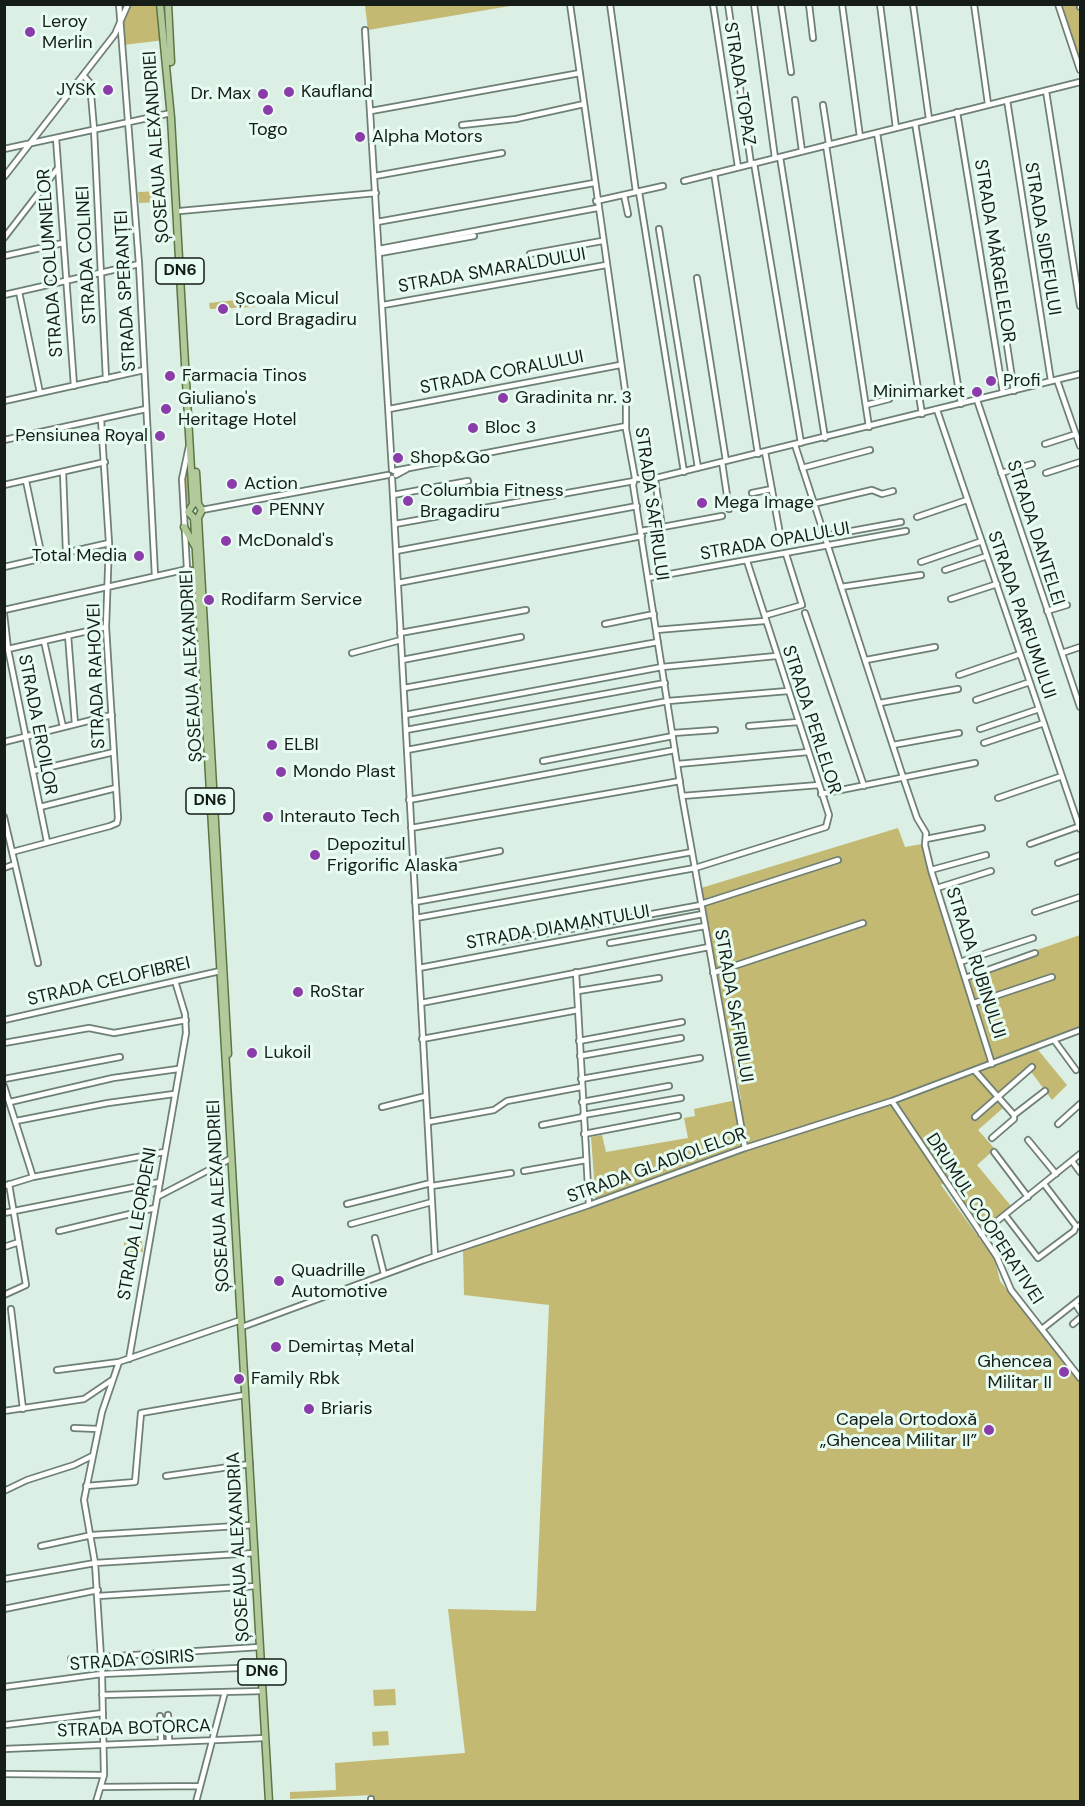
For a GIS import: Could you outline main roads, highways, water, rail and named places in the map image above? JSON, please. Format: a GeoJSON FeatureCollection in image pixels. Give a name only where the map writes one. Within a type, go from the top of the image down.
{"type":"FeatureCollection","features":[{"type":"Feature","properties":{"kind":"main road","name":"ȘOSEAUA ALEXANDRIEI"},"geometry":{"type":"LineString","coordinates":[[164,4],[171,62],[198,506]]}},
{"type":"Feature","properties":{"kind":"main road","name":"ȘOSEAUA ALEXANDRIEI"},"geometry":{"type":"LineString","coordinates":[[164,4],[190,443],[198,506]]}},
{"type":"Feature","properties":{"kind":"main road","name":"DN6"},"geometry":{"type":"LineString","coordinates":[[198,506],[196,518],[188,512],[198,506]]}},
{"type":"Feature","properties":{"kind":"main road","name":"ȘOSEAUA ALEXANDRIEI"},"geometry":{"type":"LineString","coordinates":[[196,518],[197,574],[242,1323]]}},
{"type":"Feature","properties":{"kind":"main road","name":"ȘOSEAUA ALEXANDRIEI"},"geometry":{"type":"LineString","coordinates":[[196,518],[228,1017],[227,1063]]}},
{"type":"Feature","properties":{"kind":"main road"},"geometry":{"type":"LineString","coordinates":[[184,527],[196,548]]}},
{"type":"Feature","properties":{"kind":"main road","name":"ȘOSEAUA ALEXANDRIA"},"geometry":{"type":"LineString","coordinates":[[242,1323],[269,1802]]}},
{"type":"Feature","properties":{"kind":"place","name":"Leroy Merlin"},"geometry":{"type":"Point","coordinates":[30,32]}},
{"type":"Feature","properties":{"kind":"place","name":"JYSK"},"geometry":{"type":"Point","coordinates":[108,90]}},
{"type":"Feature","properties":{"kind":"place","name":"Kaufland"},"geometry":{"type":"Point","coordinates":[289,92]}},
{"type":"Feature","properties":{"kind":"place","name":"Dr. Max"},"geometry":{"type":"Point","coordinates":[263,94]}},
{"type":"Feature","properties":{"kind":"place","name":"Togo"},"geometry":{"type":"Point","coordinates":[268,110]}},
{"type":"Feature","properties":{"kind":"place","name":"Alpha Motors"},"geometry":{"type":"Point","coordinates":[360,137]}},
{"type":"Feature","properties":{"kind":"place","name":"Școala Micul Lord Bragadiru"},"geometry":{"type":"Point","coordinates":[223,309]}},
{"type":"Feature","properties":{"kind":"place","name":"Farmacia Tinos"},"geometry":{"type":"Point","coordinates":[170,376]}},
{"type":"Feature","properties":{"kind":"place","name":"Profi"},"geometry":{"type":"Point","coordinates":[991,381]}},
{"type":"Feature","properties":{"kind":"place","name":"Minimarket"},"geometry":{"type":"Point","coordinates":[977,392]}},
{"type":"Feature","properties":{"kind":"place","name":"Gradinita nr. 3"},"geometry":{"type":"Point","coordinates":[503,398]}},
{"type":"Feature","properties":{"kind":"place","name":"Giuliano's Heritage Hotel"},"geometry":{"type":"Point","coordinates":[166,409]}},
{"type":"Feature","properties":{"kind":"place","name":"Bloc 3"},"geometry":{"type":"Point","coordinates":[473,428]}},
{"type":"Feature","properties":{"kind":"place","name":"Pensiunea Royal"},"geometry":{"type":"Point","coordinates":[160,436]}},
{"type":"Feature","properties":{"kind":"place","name":"Shop&Go"},"geometry":{"type":"Point","coordinates":[398,458]}},
{"type":"Feature","properties":{"kind":"place","name":"Action"},"geometry":{"type":"Point","coordinates":[232,484]}},
{"type":"Feature","properties":{"kind":"place","name":"Columbia Fitness Bragadiru"},"geometry":{"type":"Point","coordinates":[408,501]}},
{"type":"Feature","properties":{"kind":"place","name":"Mega Image"},"geometry":{"type":"Point","coordinates":[702,503]}},
{"type":"Feature","properties":{"kind":"place","name":"PENNY"},"geometry":{"type":"Point","coordinates":[257,510]}},
{"type":"Feature","properties":{"kind":"place","name":"McDonald's"},"geometry":{"type":"Point","coordinates":[226,541]}},
{"type":"Feature","properties":{"kind":"place","name":"Total Media"},"geometry":{"type":"Point","coordinates":[139,556]}},
{"type":"Feature","properties":{"kind":"place","name":"Rodifarm Service"},"geometry":{"type":"Point","coordinates":[209,600]}},
{"type":"Feature","properties":{"kind":"place","name":"ELBI"},"geometry":{"type":"Point","coordinates":[272,745]}},
{"type":"Feature","properties":{"kind":"place","name":"Mondo Plast"},"geometry":{"type":"Point","coordinates":[281,772]}},
{"type":"Feature","properties":{"kind":"place","name":"Interauto Tech"},"geometry":{"type":"Point","coordinates":[268,817]}},
{"type":"Feature","properties":{"kind":"place","name":"Depozitul Frigorific Alaska"},"geometry":{"type":"Point","coordinates":[315,855]}},
{"type":"Feature","properties":{"kind":"place","name":"RoStar"},"geometry":{"type":"Point","coordinates":[298,992]}},
{"type":"Feature","properties":{"kind":"place","name":"Lukoil"},"geometry":{"type":"Point","coordinates":[252,1053]}},
{"type":"Feature","properties":{"kind":"place","name":"Quadrille Automotive"},"geometry":{"type":"Point","coordinates":[279,1281]}},
{"type":"Feature","properties":{"kind":"place","name":"Demirtaș Metal"},"geometry":{"type":"Point","coordinates":[276,1347]}},
{"type":"Feature","properties":{"kind":"place","name":"Ghencea Militar II"},"geometry":{"type":"Point","coordinates":[1064,1372]}},
{"type":"Feature","properties":{"kind":"place","name":"Family Rbk"},"geometry":{"type":"Point","coordinates":[239,1379]}},
{"type":"Feature","properties":{"kind":"place","name":"Briaris"},"geometry":{"type":"Point","coordinates":[309,1409]}},
{"type":"Feature","properties":{"kind":"place","name":"Capela Ortodoxă „Ghencea Militar II”"},"geometry":{"type":"Point","coordinates":[989,1430]}}]}
